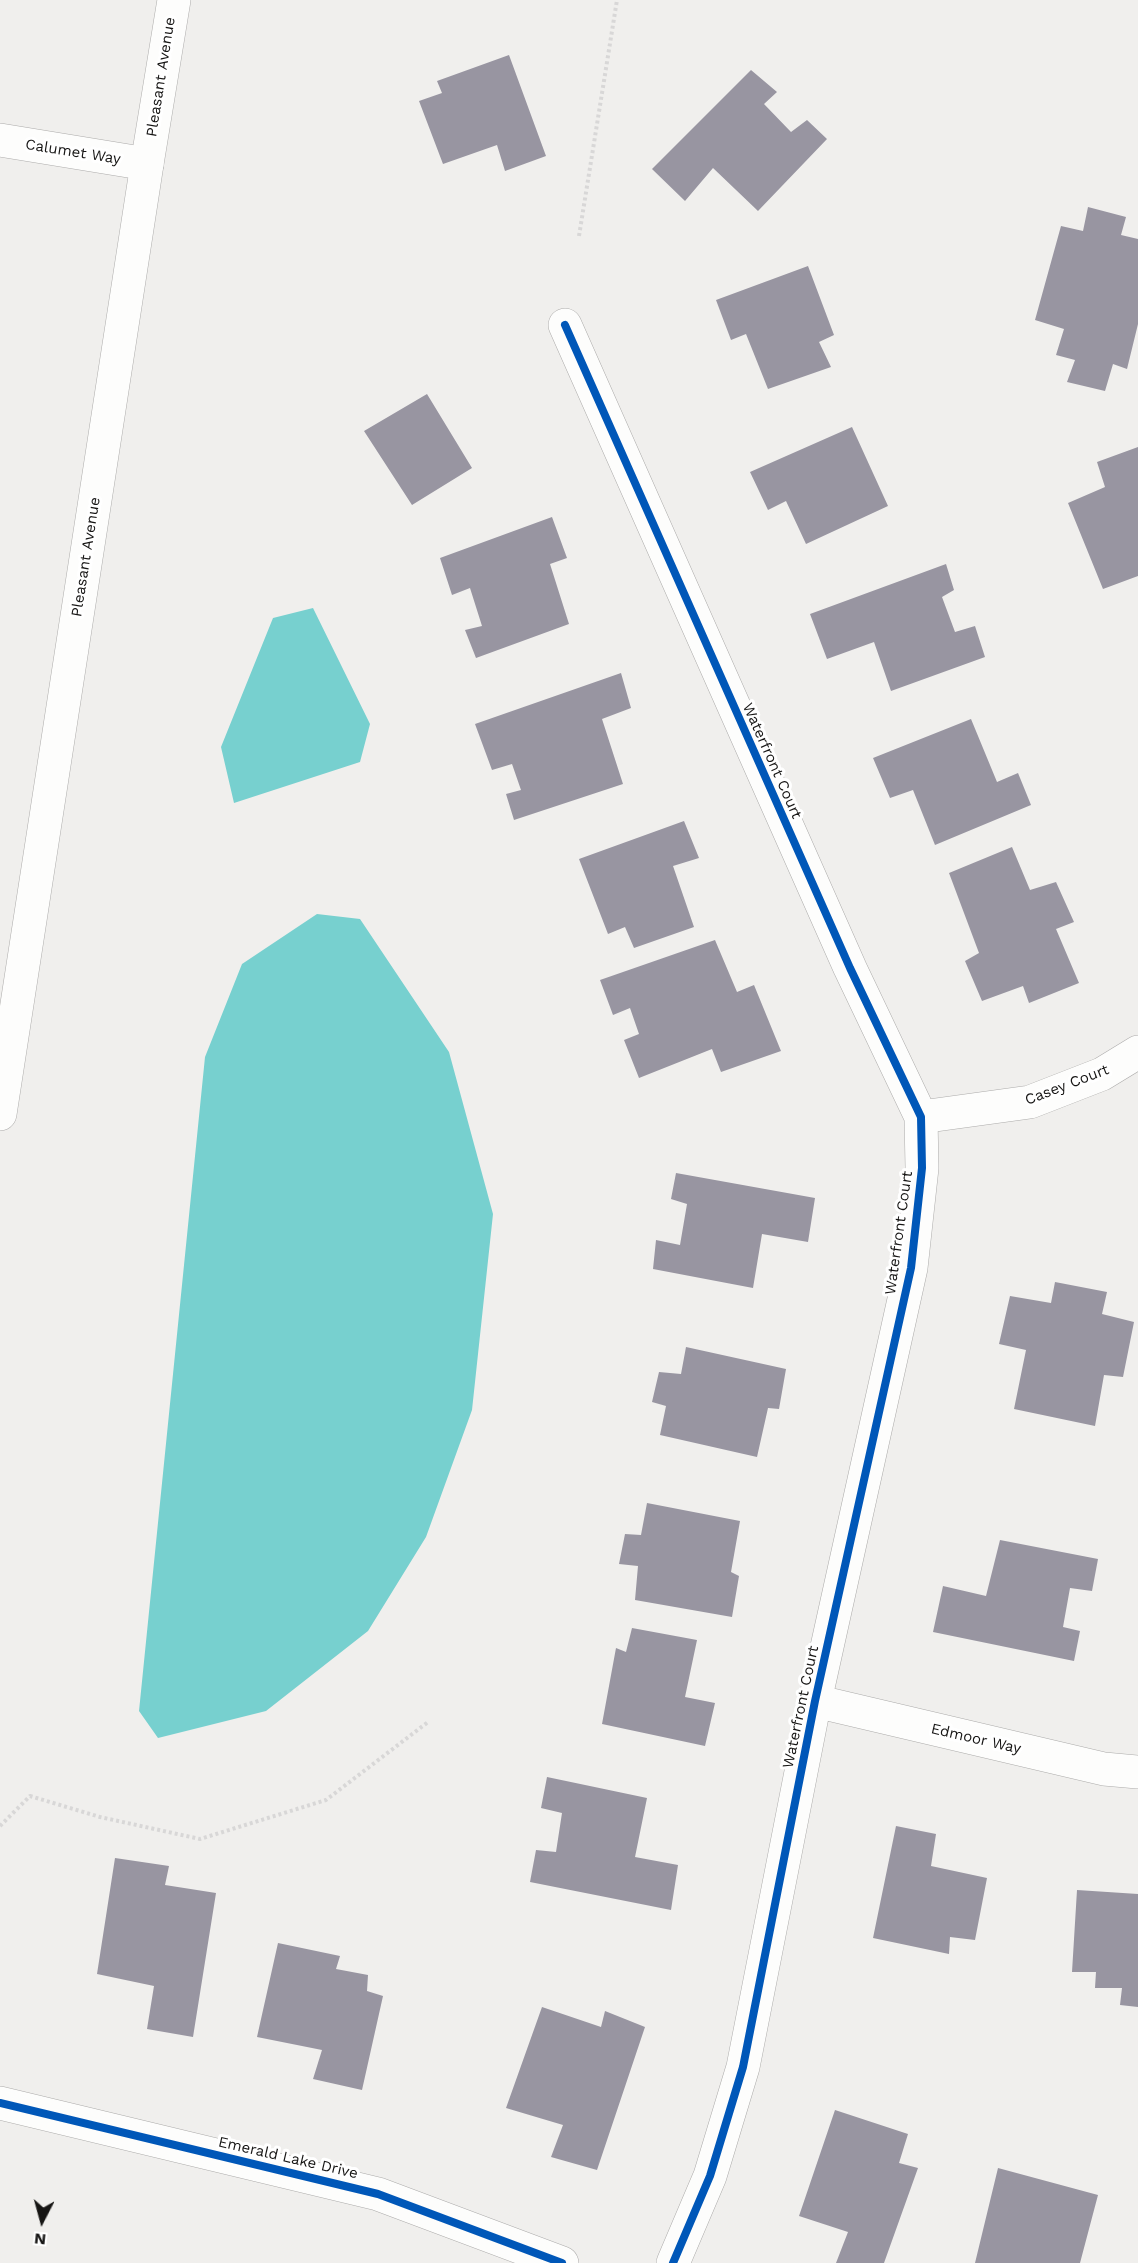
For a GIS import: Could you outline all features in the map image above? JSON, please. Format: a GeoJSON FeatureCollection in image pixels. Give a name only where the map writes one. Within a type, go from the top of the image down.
{"type":"FeatureCollection","features":[{"type":"Feature","properties":{"kind":"street","name":"Pleasant Avenue"},"geometry":{"type":"LineString","coordinates":[[0,1114],[174,0]]}},
{"type":"Feature","properties":{"kind":"street","name":"Calumet Way"},"geometry":{"type":"LineString","coordinates":[[0,140],[147,164]]}},
{"type":"Feature","properties":{"kind":"street","name":"Waterfront Court"},"geometry":{"type":"LineString","coordinates":[[565,325],[845,957],[921,1117],[922,1168],[911,1268],[815,1701],[743,2067],[710,2176],[673,2263]]}},
{"type":"Feature","properties":{"kind":"street","name":"Casey Court"},"geometry":{"type":"LineString","coordinates":[[921,1117],[1030,1102],[1102,1074],[1138,1052]]}},
{"type":"Feature","properties":{"kind":"street","name":"Edmoor Way"},"geometry":{"type":"LineString","coordinates":[[815,1701],[1104,1769],[1138,1772]]}},
{"type":"Feature","properties":{"kind":"street","name":"Emerald Lake Drive"},"geometry":{"type":"LineString","coordinates":[[0,2103],[378,2194],[562,2263]]}},
{"type":"Feature","properties":{"kind":"path"},"geometry":{"type":"LineString","coordinates":[[579,236],[616,0]]}},
{"type":"Feature","properties":{"kind":"path"},"geometry":{"type":"LineString","coordinates":[[0,1826],[30,1796],[100,1817],[200,1839],[326,1800],[428,1722]]}},
{"type":"Feature","properties":{"kind":"water"},"geometry":{"type":"Polygon","coordinates":[[[313,608],[370,724],[360,762],[234,803],[221,747],[273,618],[313,608]]]}},
{"type":"Feature","properties":{"kind":"water"},"geometry":{"type":"Polygon","coordinates":[[[317,914],[360,919],[449,1052],[493,1214],[472,1410],[426,1537],[368,1631],[266,1711],[158,1738],[139,1711],[205,1057],[242,964],[317,914]]]}},
{"type":"Feature","properties":{"kind":"building"},"geometry":{"type":"Polygon","coordinates":[[[509,55],[546,156],[505,171],[497,145],[443,164],[419,101],[442,93],[437,81],[509,55]]]}},
{"type":"Feature","properties":{"kind":"building"},"geometry":{"type":"Polygon","coordinates":[[[751,70],[777,92],[764,104],[791,132],[807,120],[827,139],[758,211],[713,168],[685,201],[652,169],[751,70]]]}},
{"type":"Feature","properties":{"kind":"building"},"geometry":{"type":"Polygon","coordinates":[[[1088,207],[1126,217],[1121,235],[1138,239],[1138,324],[1127,369],[1113,364],[1105,391],[1067,382],[1075,360],[1056,355],[1064,329],[1035,320],[1061,226],[1083,231],[1088,207]]]}},
{"type":"Feature","properties":{"kind":"building"},"geometry":{"type":"Polygon","coordinates":[[[808,266],[834,335],[819,342],[831,367],[768,389],[746,334],[731,340],[716,300],[808,266]]]}},
{"type":"Feature","properties":{"kind":"building"},"geometry":{"type":"Polygon","coordinates":[[[427,394],[472,468],[412,505],[364,431],[427,394]]]}},
{"type":"Feature","properties":{"kind":"building"},"geometry":{"type":"Polygon","coordinates":[[[852,427],[888,506],[806,544],[786,501],[768,510],[750,472],[852,427]]]}},
{"type":"Feature","properties":{"kind":"building"},"geometry":{"type":"Polygon","coordinates":[[[1138,447],[1138,576],[1103,589],[1068,503],[1105,487],[1097,462],[1138,447]]]}},
{"type":"Feature","properties":{"kind":"building"},"geometry":{"type":"Polygon","coordinates":[[[552,517],[567,558],[550,564],[569,624],[476,658],[465,630],[482,626],[470,588],[452,595],[440,558],[552,517]]]}},
{"type":"Feature","properties":{"kind":"building"},"geometry":{"type":"Polygon","coordinates":[[[946,564],[954,590],[942,597],[955,632],[975,626],[985,657],[891,691],[874,642],[827,659],[810,614],[946,564]]]}},
{"type":"Feature","properties":{"kind":"building"},"geometry":{"type":"Polygon","coordinates":[[[621,673],[631,708],[602,719],[623,784],[514,820],[506,794],[521,790],[512,764],[492,770],[475,724],[621,673]]]}},
{"type":"Feature","properties":{"kind":"building"},"geometry":{"type":"Polygon","coordinates":[[[971,719],[997,782],[1018,773],[1031,805],[935,845],[913,790],[890,798],[873,758],[971,719]]]}},
{"type":"Feature","properties":{"kind":"building"},"geometry":{"type":"Polygon","coordinates":[[[684,821],[699,858],[673,866],[694,927],[634,948],[625,927],[608,934],[579,859],[684,821]]]}},
{"type":"Feature","properties":{"kind":"building"},"geometry":{"type":"Polygon","coordinates":[[[1012,847],[1030,890],[1056,882],[1074,922],[1056,929],[1079,983],[1029,1003],[1023,986],[982,1001],[965,961],[979,953],[949,873],[1012,847]]]}},
{"type":"Feature","properties":{"kind":"building"},"geometry":{"type":"Polygon","coordinates":[[[715,940],[737,992],[754,985],[781,1051],[721,1072],[712,1049],[639,1078],[624,1040],[639,1034],[630,1008],[613,1015],[600,980],[715,940]]]}},
{"type":"Feature","properties":{"kind":"building"},"geometry":{"type":"Polygon","coordinates":[[[676,1173],[815,1198],[808,1242],[762,1234],[753,1288],[653,1269],[656,1240],[680,1245],[687,1204],[671,1199],[676,1173]]]}},
{"type":"Feature","properties":{"kind":"building"},"geometry":{"type":"Polygon","coordinates":[[[1055,1282],[1107,1292],[1102,1314],[1134,1322],[1123,1377],[1104,1375],[1095,1426],[1014,1409],[1026,1350],[999,1344],[1010,1296],[1051,1303],[1055,1282]]]}},
{"type":"Feature","properties":{"kind":"building"},"geometry":{"type":"Polygon","coordinates":[[[686,1347],[786,1369],[779,1409],[768,1408],[757,1457],[660,1435],[666,1406],[652,1402],[659,1372],[681,1374],[686,1347]]]}},
{"type":"Feature","properties":{"kind":"building"},"geometry":{"type":"Polygon","coordinates":[[[647,1503],[740,1521],[731,1572],[739,1576],[732,1617],[635,1600],[638,1566],[619,1564],[625,1534],[641,1535],[647,1503]]]}},
{"type":"Feature","properties":{"kind":"building"},"geometry":{"type":"Polygon","coordinates":[[[1000,1540],[1098,1559],[1092,1591],[1070,1588],[1063,1627],[1080,1631],[1074,1661],[933,1632],[943,1586],[986,1596],[1000,1540]]]}},
{"type":"Feature","properties":{"kind":"building"},"geometry":{"type":"Polygon","coordinates":[[[632,1628],[697,1640],[685,1697],[715,1703],[705,1746],[602,1724],[616,1648],[626,1652],[632,1628]]]}},
{"type":"Feature","properties":{"kind":"building"},"geometry":{"type":"Polygon","coordinates":[[[547,1777],[647,1798],[635,1857],[678,1865],[671,1910],[530,1882],[536,1850],[556,1852],[562,1813],[541,1808],[547,1777]]]}},
{"type":"Feature","properties":{"kind":"building"},"geometry":{"type":"Polygon","coordinates":[[[896,1826],[936,1834],[931,1866],[987,1878],[975,1940],[950,1937],[949,1954],[873,1938],[896,1826]]]}},
{"type":"Feature","properties":{"kind":"building"},"geometry":{"type":"Polygon","coordinates":[[[115,1858],[169,1866],[165,1885],[216,1893],[193,2037],[147,2029],[154,1986],[97,1974],[115,1858]]]}},
{"type":"Feature","properties":{"kind":"building"},"geometry":{"type":"Polygon","coordinates":[[[1077,1890],[1138,1894],[1138,2007],[1120,2005],[1122,1988],[1095,1988],[1096,1972],[1072,1972],[1077,1890]]]}},
{"type":"Feature","properties":{"kind":"building"},"geometry":{"type":"Polygon","coordinates":[[[278,1943],[340,1956],[336,1969],[368,1975],[367,1991],[383,1996],[362,2090],[313,2079],[322,2050],[257,2037],[278,1943]]]}},
{"type":"Feature","properties":{"kind":"building"},"geometry":{"type":"Polygon","coordinates":[[[542,2007],[601,2027],[605,2011],[645,2027],[597,2170],[551,2157],[563,2125],[506,2108],[542,2007]]]}},
{"type":"Feature","properties":{"kind":"building"},"geometry":{"type":"Polygon","coordinates":[[[835,2110],[908,2134],[899,2163],[918,2168],[884,2263],[836,2263],[848,2232],[799,2216],[835,2110]]]}},
{"type":"Feature","properties":{"kind":"building"},"geometry":{"type":"Polygon","coordinates":[[[998,2168],[1098,2195],[1080,2263],[975,2263],[998,2168]]]}},
{"type":"Feature","properties":{"kind":"cycle path"},"geometry":{"type":"LineString","coordinates":[[565,325],[850,968],[921,1117],[922,1168],[911,1268],[815,1701],[743,2067],[710,2176],[673,2263]]}},
{"type":"Feature","properties":{"kind":"cycle path"},"geometry":{"type":"LineString","coordinates":[[0,2103],[378,2194],[562,2263]]}}]}
